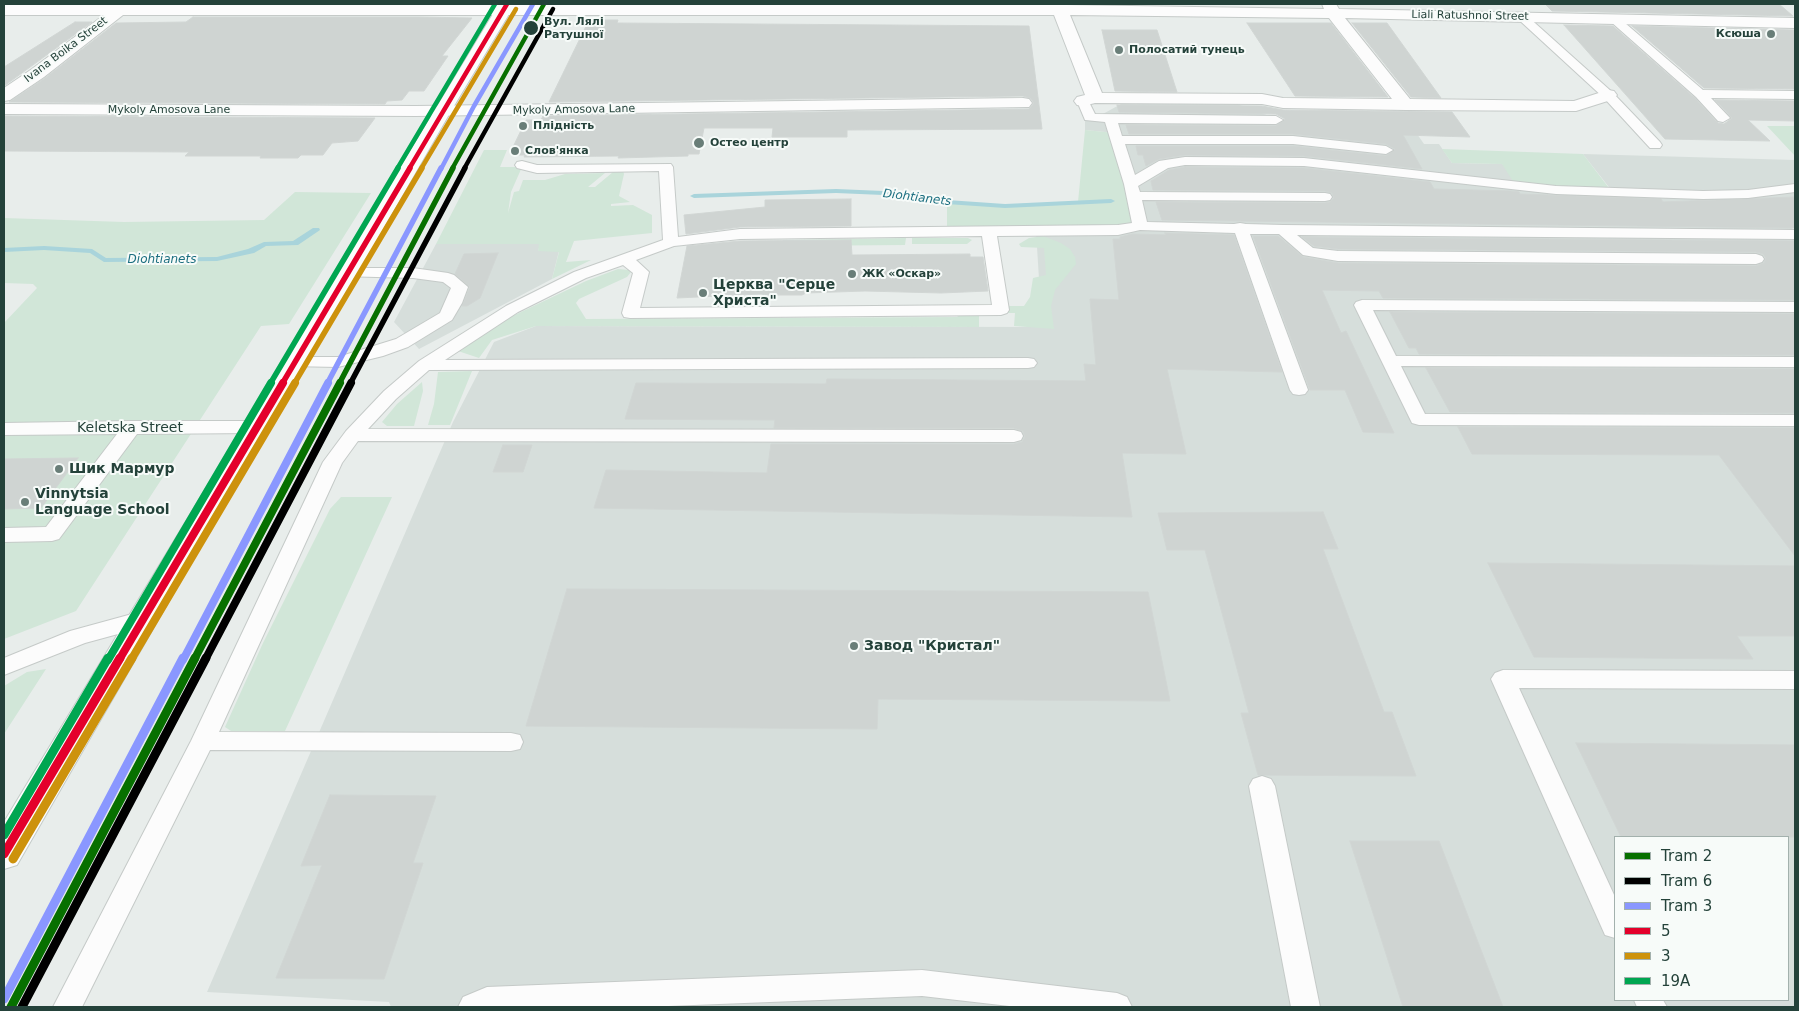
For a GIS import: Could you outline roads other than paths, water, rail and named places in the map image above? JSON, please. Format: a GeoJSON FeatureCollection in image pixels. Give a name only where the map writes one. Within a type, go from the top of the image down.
{"type":"FeatureCollection","features":[{"type":"Feature","properties":{"kind":"street","name":"Liali Ratushnoi Street"},"geometry":{"type":"LineString","coordinates":[[4,10],[123,7],[1331,8],[1522,17],[1617,14],[1795,23]]}},
{"type":"Feature","properties":{"kind":"street","name":"Ivana Boika Street"},"geometry":{"type":"LineString","coordinates":[[4,96],[38,73],[123,7]]}},
{"type":"Feature","properties":{"kind":"street"},"geometry":{"type":"LineString","coordinates":[[4,854],[505,7]]}},
{"type":"Feature","properties":{"kind":"street"},"geometry":{"type":"LineString","coordinates":[[1059,7],[1089,99],[1254,99],[1283,103],[1576,106],[1608,95]]}},
{"type":"Feature","properties":{"kind":"street"},"geometry":{"type":"LineString","coordinates":[[1331,8],[1406,105]]}},
{"type":"Feature","properties":{"kind":"street","name":"Mykoly Amosova Lane"},"geometry":{"type":"LineString","coordinates":[[4,109],[442,111],[1023,104]]}},
{"type":"Feature","properties":{"kind":"lane"},"geometry":{"type":"LineString","coordinates":[[1617,14],[1723,118]]}},
{"type":"Feature","properties":{"kind":"lane"},"geometry":{"type":"LineString","coordinates":[[1522,17],[1608,95],[1655,145]]}},
{"type":"Feature","properties":{"kind":"lane"},"geometry":{"type":"LineString","coordinates":[[1700,94],[1795,95]]}},
{"type":"Feature","properties":{"kind":"lane"},"geometry":{"type":"LineString","coordinates":[[1089,99],[1090,117],[1110,119],[1276,120]]}},
{"type":"Feature","properties":{"kind":"lane"},"geometry":{"type":"LineString","coordinates":[[1110,119],[1133,190],[1140,226]]}},
{"type":"Feature","properties":{"kind":"lane"},"geometry":{"type":"LineString","coordinates":[[1117,140],[1294,140],[1386,150]]}},
{"type":"Feature","properties":{"kind":"lane"},"geometry":{"type":"LineString","coordinates":[[1133,190],[1164,164],[1185,161],[1304,162],[1556,190],[1703,195],[1748,194],[1795,188]]}},
{"type":"Feature","properties":{"kind":"lane"},"geometry":{"type":"LineString","coordinates":[[522,165],[537,169],[666,167],[671,242]]}},
{"type":"Feature","properties":{"kind":"lane"},"geometry":{"type":"LineString","coordinates":[[1133,190],[1325,197]]}},
{"type":"Feature","properties":{"kind":"lane"},"geometry":{"type":"LineString","coordinates":[[66,1007],[203,741],[333,462],[353,435],[390,395],[425,365],[512,308],[580,275],[671,242],[740,234],[1118,230],[1140,226],[1283,230],[1795,235]]}},
{"type":"Feature","properties":{"kind":"lane"},"geometry":{"type":"LineString","coordinates":[[1240,228],[1299,390]]}},
{"type":"Feature","properties":{"kind":"lane"},"geometry":{"type":"LineString","coordinates":[[1283,230],[1308,252],[1338,256],[1756,259]]}},
{"type":"Feature","properties":{"kind":"lane"},"geometry":{"type":"LineString","coordinates":[[624,258],[640,272],[630,313],[1001,310],[989,231]]}},
{"type":"Feature","properties":{"kind":"lane"},"geometry":{"type":"LineString","coordinates":[[294,362],[338,362],[377,352],[402,343],[446,316],[454,304],[460,287],[448,278],[414,273],[346,273]]}},
{"type":"Feature","properties":{"kind":"lane"},"geometry":{"type":"LineString","coordinates":[[1795,307],[1362,305],[1420,418],[1795,421]]}},
{"type":"Feature","properties":{"kind":"lane"},"geometry":{"type":"LineString","coordinates":[[1391,361],[1795,362]]}},
{"type":"Feature","properties":{"kind":"lane"},"geometry":{"type":"LineString","coordinates":[[425,365],[1028,363]]}},
{"type":"Feature","properties":{"kind":"lane","name":"Keletska Street"},"geometry":{"type":"LineString","coordinates":[[4,428],[256,426]]}},
{"type":"Feature","properties":{"kind":"lane"},"geometry":{"type":"LineString","coordinates":[[4,535],[52,534],[132,428]]}},
{"type":"Feature","properties":{"kind":"lane"},"geometry":{"type":"LineString","coordinates":[[353,435],[1014,436]]}},
{"type":"Feature","properties":{"kind":"lane"},"geometry":{"type":"LineString","coordinates":[[4,667],[78,637],[143,619]]}},
{"type":"Feature","properties":{"kind":"lane"},"geometry":{"type":"LineString","coordinates":[[1614,924],[1504,679],[1795,680]]}},
{"type":"Feature","properties":{"kind":"lane"},"geometry":{"type":"LineString","coordinates":[[203,741],[511,742]]}},
{"type":"Feature","properties":{"kind":"lane"},"geometry":{"type":"LineString","coordinates":[[1262,786],[1306,1007]]}},
{"type":"Feature","properties":{"kind":"lane"},"geometry":{"type":"LineString","coordinates":[[473,1007],[487,1000],[922,984],[996,991],[1117,1007]]}},
{"type":"Feature","properties":{"kind":"waterway","name":"Diohtianets"},"geometry":{"type":"LineString","coordinates":[[694,196],[836,191],[907,194],[947,202],[1005,206],[1111,201]]}},
{"type":"Feature","properties":{"kind":"waterway","name":"Diohtianets"},"geometry":{"type":"LineString","coordinates":[[4,250],[44,248],[92,251],[104,260],[217,259],[251,251],[264,244],[295,243],[316,230]]}},
{"type":"Feature","properties":{"kind":"tram line","name":"3"},"geometry":{"type":"LineString","coordinates":[[4,999],[474,106],[533,4]]}},
{"type":"Feature","properties":{"kind":"tram line","name":"2"},"geometry":{"type":"LineString","coordinates":[[11,1007],[483,111],[544,4]]}},
{"type":"Feature","properties":{"kind":"tram line","name":"6"},"geometry":{"type":"LineString","coordinates":[[22,1007],[492,116],[553,9]]}},
{"type":"Feature","properties":{"kind":"place","name":"Вул. Лялі Ратушної"},"geometry":{"type":"Point","coordinates":[531,28]}},
{"type":"Feature","properties":{"kind":"place","name":"Ксюша"},"geometry":{"type":"Point","coordinates":[1771,34]}},
{"type":"Feature","properties":{"kind":"place","name":"Полосатий тунець"},"geometry":{"type":"Point","coordinates":[1119,50]}},
{"type":"Feature","properties":{"kind":"place","name":"Плідність"},"geometry":{"type":"Point","coordinates":[523,126]}},
{"type":"Feature","properties":{"kind":"place","name":"Остео центр"},"geometry":{"type":"Point","coordinates":[699,143]}},
{"type":"Feature","properties":{"kind":"place","name":"Слов'янка"},"geometry":{"type":"Point","coordinates":[515,151]}},
{"type":"Feature","properties":{"kind":"place","name":"ЖК «Оскар»"},"geometry":{"type":"Point","coordinates":[852,274]}},
{"type":"Feature","properties":{"kind":"place","name":"Церква \"Серце Христа\""},"geometry":{"type":"Point","coordinates":[703,293]}},
{"type":"Feature","properties":{"kind":"place","name":"Шик Мармур"},"geometry":{"type":"Point","coordinates":[59,469]}},
{"type":"Feature","properties":{"kind":"place","name":"Vinnytsia Language School"},"geometry":{"type":"Point","coordinates":[25,502]}},
{"type":"Feature","properties":{"kind":"place","name":"Завод \"Кристал\""},"geometry":{"type":"Point","coordinates":[854,646]}}]}
